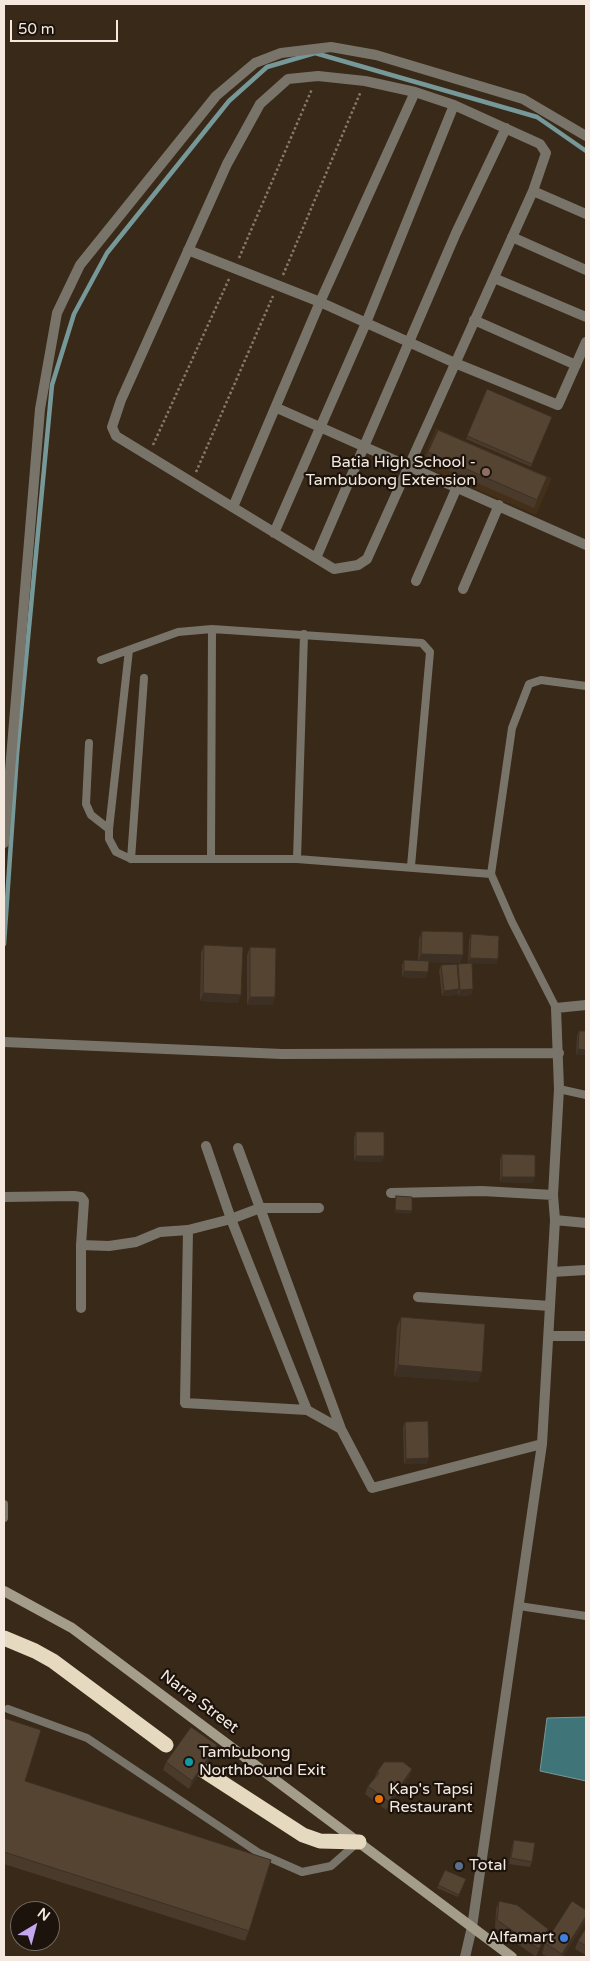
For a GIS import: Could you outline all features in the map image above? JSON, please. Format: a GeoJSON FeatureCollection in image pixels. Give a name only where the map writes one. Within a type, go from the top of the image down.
{"type":"FeatureCollection","features":[{"type":"Feature","properties":{"kind":"highway"},"geometry":{"type":"LineString","coordinates":[[4,1638],[36,1651],[53,1661],[166,1744]]}},
{"type":"Feature","properties":{"kind":"highway"},"geometry":{"type":"LineString","coordinates":[[198,1767],[303,1835],[320,1841],[359,1842]]}},
{"type":"Feature","properties":{"kind":"main road","name":"Narra Street"},"geometry":{"type":"LineString","coordinates":[[4,1591],[72,1628],[512,1957]]}},
{"type":"Feature","properties":{"kind":"street"},"geometry":{"type":"LineString","coordinates":[[4,843],[40,410],[57,312],[80,266],[216,96],[256,63],[281,53],[331,47],[376,55],[523,99],[586,136]]}},
{"type":"Feature","properties":{"kind":"street"},"geometry":{"type":"LineString","coordinates":[[318,76],[356,80],[415,92],[454,106],[540,144],[546,153],[533,191],[454,362],[409,468],[367,559],[358,565],[334,569],[116,436],[112,427],[121,400],[227,164],[260,104],[288,78],[318,76]]}},
{"type":"Feature","properties":{"kind":"street"},"geometry":{"type":"LineString","coordinates":[[233,508],[277,408],[320,302],[415,92]]}},
{"type":"Feature","properties":{"kind":"street"},"geometry":{"type":"LineString","coordinates":[[274,533],[366,322],[454,106]]}},
{"type":"Feature","properties":{"kind":"street"},"geometry":{"type":"LineString","coordinates":[[316,558],[456,232],[506,128]]}},
{"type":"Feature","properties":{"kind":"street"},"geometry":{"type":"LineString","coordinates":[[533,191],[586,214]]}},
{"type":"Feature","properties":{"kind":"street"},"geometry":{"type":"LineString","coordinates":[[512,237],[586,270]]}},
{"type":"Feature","properties":{"kind":"street"},"geometry":{"type":"LineString","coordinates":[[188,250],[320,302],[454,362],[558,405],[586,342]]}},
{"type":"Feature","properties":{"kind":"street"},"geometry":{"type":"LineString","coordinates":[[494,278],[586,317]]}},
{"type":"Feature","properties":{"kind":"street"},"geometry":{"type":"LineString","coordinates":[[474,320],[576,365]]}},
{"type":"Feature","properties":{"kind":"street"},"geometry":{"type":"LineString","coordinates":[[277,408],[409,468],[585,541]]}},
{"type":"Feature","properties":{"kind":"street"},"geometry":{"type":"LineString","coordinates":[[416,581],[456,487]]}},
{"type":"Feature","properties":{"kind":"street"},"geometry":{"type":"LineString","coordinates":[[463,588],[499,505]]}},
{"type":"Feature","properties":{"kind":"street"},"geometry":{"type":"LineString","coordinates":[[465,1957],[472,1927],[542,1444],[555,1220],[553,1195],[559,1089],[556,1008],[586,1004]]}},
{"type":"Feature","properties":{"kind":"street"},"geometry":{"type":"LineString","coordinates":[[4,1042],[282,1054],[559,1053]]}},
{"type":"Feature","properties":{"kind":"street"},"geometry":{"type":"LineString","coordinates":[[206,1146],[231,1219],[307,1410]]}},
{"type":"Feature","properties":{"kind":"street"},"geometry":{"type":"LineString","coordinates":[[238,1148],[341,1429],[372,1488],[542,1444]]}},
{"type":"Feature","properties":{"kind":"street"},"geometry":{"type":"LineString","coordinates":[[390,1193],[482,1191],[553,1195]]}},
{"type":"Feature","properties":{"kind":"street"},"geometry":{"type":"LineString","coordinates":[[4,1197],[81,1197],[84,1201],[81,1245],[81,1308]]}},
{"type":"Feature","properties":{"kind":"street"},"geometry":{"type":"LineString","coordinates":[[81,1245],[136,1242],[160,1232],[188,1230],[231,1219],[260,1208],[319,1208]]}},
{"type":"Feature","properties":{"kind":"street"},"geometry":{"type":"LineString","coordinates":[[555,1220],[586,1223]]}},
{"type":"Feature","properties":{"kind":"street"},"geometry":{"type":"LineString","coordinates":[[188,1230],[185,1403],[307,1410],[341,1429]]}},
{"type":"Feature","properties":{"kind":"street"},"geometry":{"type":"LineString","coordinates":[[552,1272],[586,1270]]}},
{"type":"Feature","properties":{"kind":"street"},"geometry":{"type":"LineString","coordinates":[[418,1297],[550,1306]]}},
{"type":"Feature","properties":{"kind":"street"},"geometry":{"type":"LineString","coordinates":[[549,1336],[586,1336]]}},
{"type":"Feature","properties":{"kind":"lane"},"geometry":{"type":"LineString","coordinates":[[211,859],[212,629]]}},
{"type":"Feature","properties":{"kind":"lane"},"geometry":{"type":"LineString","coordinates":[[101,660],[178,632],[212,629],[422,643],[430,652],[411,866]]}},
{"type":"Feature","properties":{"kind":"lane"},"geometry":{"type":"LineString","coordinates":[[297,859],[304,634]]}},
{"type":"Feature","properties":{"kind":"lane"},"geometry":{"type":"LineString","coordinates":[[129,650],[109,829],[109,839],[116,852],[131,858],[297,859],[411,866],[491,874]]}},
{"type":"Feature","properties":{"kind":"lane"},"geometry":{"type":"LineString","coordinates":[[131,858],[144,678]]}},
{"type":"Feature","properties":{"kind":"lane"},"geometry":{"type":"LineString","coordinates":[[556,1008],[512,922],[491,874],[512,728],[529,684],[541,680],[586,686]]}},
{"type":"Feature","properties":{"kind":"lane"},"geometry":{"type":"LineString","coordinates":[[89,743],[86,804],[91,815],[109,829]]}},
{"type":"Feature","properties":{"kind":"lane"},"geometry":{"type":"LineString","coordinates":[[559,1089],[586,1095]]}},
{"type":"Feature","properties":{"kind":"lane"},"geometry":{"type":"LineString","coordinates":[[4,1504],[4,1518]]}},
{"type":"Feature","properties":{"kind":"lane"},"geometry":{"type":"LineString","coordinates":[[519,1606],[586,1616]]}},
{"type":"Feature","properties":{"kind":"lane"},"geometry":{"type":"LineString","coordinates":[[8,1709],[87,1738],[259,1853],[302,1872],[331,1866],[359,1842]]}},
{"type":"Feature","properties":{"kind":"shaded area","name":"Batia High School - Tambubong Extension"},"geometry":{"type":"Polygon","coordinates":[[[436,428],[552,478],[536,515],[420,465],[436,428]]]}},
{"type":"Feature","properties":{"kind":"water"},"geometry":{"type":"Polygon","coordinates":[[[586,1717],[586,1781],[540,1771],[547,1718],[586,1717]]]}},
{"type":"Feature","properties":{"kind":"building"},"geometry":{"type":"Polygon","coordinates":[[[487,389],[552,417],[532,464],[467,436],[487,389]]]}},
{"type":"Feature","properties":{"kind":"building"},"geometry":{"type":"Polygon","coordinates":[[[438,430],[547,477],[537,500],[428,452],[438,430]]]}},
{"type":"Feature","properties":{"kind":"building"},"geometry":{"type":"Polygon","coordinates":[[[422,931],[463,932],[463,955],[421,954],[422,931]]]}},
{"type":"Feature","properties":{"kind":"building"},"geometry":{"type":"Polygon","coordinates":[[[471,934],[499,936],[498,959],[470,958],[471,934]]]}},
{"type":"Feature","properties":{"kind":"building"},"geometry":{"type":"Polygon","coordinates":[[[204,945],[243,947],[241,995],[203,993],[204,945]]]}},
{"type":"Feature","properties":{"kind":"building"},"geometry":{"type":"Polygon","coordinates":[[[250,947],[276,948],[275,997],[250,997],[250,947]]]}},
{"type":"Feature","properties":{"kind":"building"},"geometry":{"type":"Polygon","coordinates":[[[404,960],[429,961],[428,972],[404,971],[404,960]]]}},
{"type":"Feature","properties":{"kind":"building"},"geometry":{"type":"Polygon","coordinates":[[[472,963],[473,989],[460,990],[458,964],[472,963]]]}},
{"type":"Feature","properties":{"kind":"building"},"geometry":{"type":"Polygon","coordinates":[[[457,964],[459,989],[444,991],[441,965],[457,964]]]}},
{"type":"Feature","properties":{"kind":"building"},"geometry":{"type":"Polygon","coordinates":[[[579,1031],[586,1031],[586,1050],[578,1049],[579,1031]]]}},
{"type":"Feature","properties":{"kind":"building"},"geometry":{"type":"Polygon","coordinates":[[[356,1132],[384,1132],[384,1156],[356,1156],[356,1132]]]}},
{"type":"Feature","properties":{"kind":"building"},"geometry":{"type":"Polygon","coordinates":[[[502,1154],[535,1155],[535,1177],[502,1177],[502,1154]]]}},
{"type":"Feature","properties":{"kind":"building"},"geometry":{"type":"Polygon","coordinates":[[[396,1196],[412,1197],[412,1211],[395,1210],[396,1196]]]}},
{"type":"Feature","properties":{"kind":"building"},"geometry":{"type":"Polygon","coordinates":[[[401,1317],[485,1324],[482,1372],[398,1365],[401,1317]]]}},
{"type":"Feature","properties":{"kind":"building"},"geometry":{"type":"Polygon","coordinates":[[[428,1421],[429,1458],[406,1459],[405,1422],[428,1421]]]}},
{"type":"Feature","properties":{"kind":"building"},"geometry":{"type":"Polygon","coordinates":[[[4,1718],[41,1730],[25,1781],[271,1860],[249,1931],[4,1852],[4,1718]]]}},
{"type":"Feature","properties":{"kind":"building","name":"Tambubong Northbound Exit"},"geometry":{"type":"Polygon","coordinates":[[[191,1727],[217,1745],[192,1781],[166,1762],[191,1727]]]}},
{"type":"Feature","properties":{"kind":"building"},"geometry":{"type":"Polygon","coordinates":[[[384,1762],[403,1762],[412,1769],[389,1802],[368,1786],[379,1773],[377,1772],[384,1762]]]}},
{"type":"Feature","properties":{"kind":"building"},"geometry":{"type":"Polygon","coordinates":[[[514,1840],[535,1843],[532,1862],[511,1858],[514,1840]]]}},
{"type":"Feature","properties":{"kind":"building"},"geometry":{"type":"Polygon","coordinates":[[[445,1870],[466,1879],[459,1895],[438,1885],[445,1870]]]}},
{"type":"Feature","properties":{"kind":"building"},"geometry":{"type":"Polygon","coordinates":[[[499,1901],[517,1905],[548,1929],[539,1949],[497,1920],[499,1901]]]}},
{"type":"Feature","properties":{"kind":"building","name":"Alfamart"},"geometry":{"type":"Polygon","coordinates":[[[572,1901],[586,1910],[586,1916],[562,1954],[545,1943],[572,1901]]]}},
{"type":"Feature","properties":{"kind":"building"},"geometry":{"type":"Polygon","coordinates":[[[586,1928],[586,1946],[578,1941],[586,1928]]]}},
{"type":"Feature","properties":{"kind":"waterway"},"geometry":{"type":"LineString","coordinates":[[4,944],[17,754],[52,385],[74,314],[107,253],[229,101],[267,67],[315,53],[537,117],[586,151]]}},
{"type":"Feature","properties":{"kind":"place","name":"Batia High School - Tambubong Extension"},"geometry":{"type":"Point","coordinates":[486,472]}},
{"type":"Feature","properties":{"kind":"place","name":"Tambubong Northbound Exit"},"geometry":{"type":"Point","coordinates":[189,1762]}},
{"type":"Feature","properties":{"kind":"place","name":"Kap's Tapsi Restaurant"},"geometry":{"type":"Point","coordinates":[379,1799]}},
{"type":"Feature","properties":{"kind":"place","name":"Total"},"geometry":{"type":"Point","coordinates":[459,1866]}},
{"type":"Feature","properties":{"kind":"place","name":"Alfamart"},"geometry":{"type":"Point","coordinates":[564,1938]}}]}
